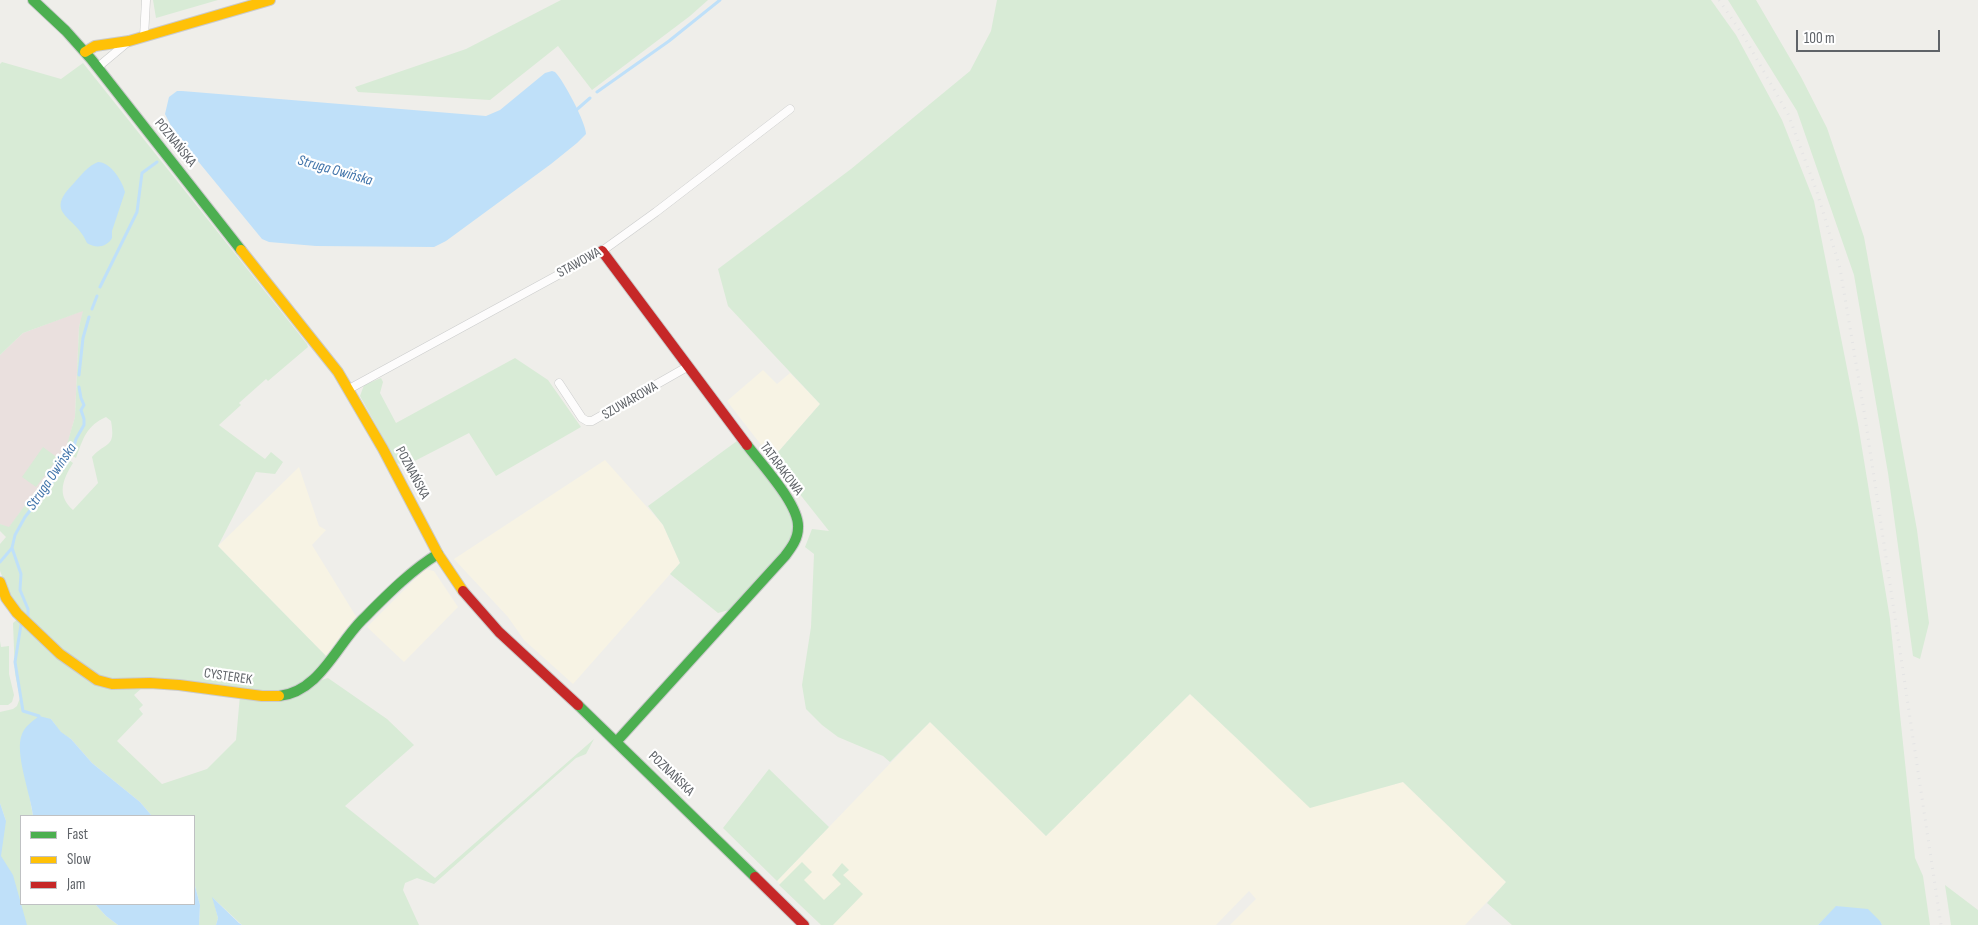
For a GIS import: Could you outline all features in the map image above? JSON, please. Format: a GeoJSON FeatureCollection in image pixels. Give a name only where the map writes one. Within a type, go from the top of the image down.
{"type":"FeatureCollection","features":[{"type":"Feature","properties":{"kind":"street","name":"POZNAŃSKA"},"geometry":{"type":"LineString","coordinates":[[33,0],[85,52],[323,352],[349,389],[383,448],[438,554],[460,588],[485,617],[617,742],[804,925]]}},
{"type":"Feature","properties":{"kind":"street"},"geometry":{"type":"LineString","coordinates":[[144,37],[146,0]]}},
{"type":"Feature","properties":{"kind":"street"},"geometry":{"type":"LineString","coordinates":[[85,52],[95,46],[129,41],[270,0]]}},
{"type":"Feature","properties":{"kind":"street"},"geometry":{"type":"LineString","coordinates":[[98,68],[129,41]]}},
{"type":"Feature","properties":{"kind":"street","name":"STAWOWA"},"geometry":{"type":"LineString","coordinates":[[349,389],[602,251],[790,109]]}},
{"type":"Feature","properties":{"kind":"street","name":"TATARAKOWA"},"geometry":{"type":"LineString","coordinates":[[602,251],[793,507],[799,522],[798,536],[785,556],[617,742]]}},
{"type":"Feature","properties":{"kind":"street","name":"SZUWAROWA"},"geometry":{"type":"LineString","coordinates":[[559,383],[577,412],[586,421],[592,421],[687,367]]}},
{"type":"Feature","properties":{"kind":"street","name":"CYSTEREK"},"geometry":{"type":"LineString","coordinates":[[0,582],[6,598],[17,613],[60,654],[78,669],[97,680],[112,684],[179,684],[262,696],[281,696],[296,693],[311,683],[361,621],[425,562],[438,554]]}},
{"type":"Feature","properties":{"kind":"shaded area"},"geometry":{"type":"Polygon","coordinates":[[[84,310],[79,327],[75,417],[66,449],[9,528],[0,524],[0,355],[23,333],[84,310]]]}},
{"type":"Feature","properties":{"kind":"shaded area"},"geometry":{"type":"Polygon","coordinates":[[[763,370],[777,384],[790,373],[820,404],[772,459],[727,401],[763,370]]]}},
{"type":"Feature","properties":{"kind":"shaded area"},"geometry":{"type":"Polygon","coordinates":[[[605,460],[663,525],[680,563],[573,684],[524,640],[508,617],[454,559],[605,460]]]}},
{"type":"Feature","properties":{"kind":"shaded area"},"geometry":{"type":"Polygon","coordinates":[[[299,467],[319,526],[326,530],[312,545],[357,618],[346,629],[326,656],[218,546],[299,467]]]}},
{"type":"Feature","properties":{"kind":"shaded area"},"geometry":{"type":"Polygon","coordinates":[[[425,569],[434,571],[458,607],[404,662],[367,627],[425,569]]]}},
{"type":"Feature","properties":{"kind":"shaded area"},"geometry":{"type":"Polygon","coordinates":[[[1190,694],[1310,807],[1403,782],[1506,882],[1465,925],[1230,925],[1256,899],[1249,891],[1216,925],[821,925],[777,881],[930,722],[1046,836],[1190,694]]]}},
{"type":"Feature","properties":{"kind":"green space"},"geometry":{"type":"Polygon","coordinates":[[[153,0],[218,0],[156,18],[153,0]]]}},
{"type":"Feature","properties":{"kind":"green space"},"geometry":{"type":"Polygon","coordinates":[[[561,0],[708,0],[690,16],[592,90],[558,46],[490,100],[358,92],[355,87],[466,49],[561,0]]]}},
{"type":"Feature","properties":{"kind":"green space"},"geometry":{"type":"Polygon","coordinates":[[[997,0],[1711,0],[1736,35],[1782,120],[1814,201],[1858,424],[1890,619],[1915,858],[1923,876],[1930,925],[1882,925],[1880,921],[1837,906],[1818,925],[1512,925],[1487,903],[1506,882],[1403,782],[1310,808],[1190,694],[1046,836],[930,722],[890,762],[883,756],[838,737],[822,725],[806,709],[802,685],[811,627],[814,554],[805,547],[812,529],[829,531],[772,459],[820,404],[728,306],[718,269],[851,169],[970,71],[991,31],[997,0]]]}},
{"type":"Feature","properties":{"kind":"green space"},"geometry":{"type":"Polygon","coordinates":[[[1728,0],[1756,0],[1801,77],[1827,128],[1864,237],[1917,530],[1929,623],[1920,659],[1913,656],[1888,473],[1854,275],[1797,111],[1728,0]]]}},
{"type":"Feature","properties":{"kind":"green space"},"geometry":{"type":"Polygon","coordinates":[[[2,62],[61,79],[83,63],[307,344],[308,347],[268,381],[266,379],[239,403],[241,405],[219,425],[265,459],[271,452],[283,462],[275,474],[256,472],[218,546],[326,656],[325,662],[302,686],[276,693],[101,677],[85,670],[35,626],[11,598],[0,571],[0,544],[6,537],[0,531],[0,524],[9,527],[62,455],[73,463],[64,481],[63,493],[64,499],[73,510],[98,483],[92,457],[109,444],[112,430],[111,421],[106,417],[94,425],[86,434],[76,458],[65,451],[75,417],[79,327],[83,311],[23,333],[0,355],[0,64],[2,62]]]}},
{"type":"Feature","properties":{"kind":"green space"},"geometry":{"type":"Polygon","coordinates":[[[515,358],[548,380],[581,427],[496,476],[469,433],[405,466],[397,463],[360,396],[364,385],[381,378],[383,382],[380,393],[396,423],[515,358]]]}},
{"type":"Feature","properties":{"kind":"green space"},"geometry":{"type":"Polygon","coordinates":[[[737,441],[772,484],[789,509],[794,521],[795,531],[786,548],[755,583],[729,610],[718,613],[670,574],[680,563],[663,525],[648,506],[737,441]]]}},
{"type":"Feature","properties":{"kind":"green space"},"geometry":{"type":"Polygon","coordinates":[[[43,447],[58,458],[36,487],[22,477],[43,447]]]}},
{"type":"Feature","properties":{"kind":"green space"},"geometry":{"type":"Polygon","coordinates":[[[19,618],[91,680],[142,688],[134,695],[143,705],[139,709],[143,714],[117,741],[162,784],[207,769],[236,740],[240,695],[257,700],[328,678],[387,719],[414,745],[345,806],[435,878],[594,739],[586,754],[576,758],[434,884],[417,878],[405,883],[403,890],[419,925],[242,925],[213,898],[218,918],[216,925],[199,925],[200,905],[195,886],[195,815],[151,815],[140,802],[92,763],[71,739],[61,733],[51,719],[29,794],[33,815],[20,815],[20,905],[96,905],[118,925],[0,925],[0,814],[6,821],[0,803],[0,712],[13,709],[17,706],[20,698],[15,673],[13,623],[19,618]]]}},
{"type":"Feature","properties":{"kind":"green space"},"geometry":{"type":"Polygon","coordinates":[[[0,641],[1,647],[9,646],[9,674],[14,695],[12,702],[8,705],[0,705],[0,641]]]}},
{"type":"Feature","properties":{"kind":"green space"},"geometry":{"type":"Polygon","coordinates":[[[769,769],[829,827],[777,881],[723,828],[769,769]]]}},
{"type":"Feature","properties":{"kind":"green space"},"geometry":{"type":"Polygon","coordinates":[[[802,862],[812,872],[804,880],[824,900],[841,884],[832,875],[842,863],[849,870],[843,875],[863,894],[833,925],[821,925],[779,885],[802,862]]]}},
{"type":"Feature","properties":{"kind":"green space"},"geometry":{"type":"Polygon","coordinates":[[[1945,885],[1978,910],[1978,925],[1951,925],[1945,885]]]}},
{"type":"Feature","properties":{"kind":"water"},"geometry":{"type":"Polygon","coordinates":[[[552,71],[559,77],[569,93],[579,112],[586,134],[551,164],[446,241],[434,247],[316,246],[269,242],[262,239],[174,132],[165,114],[169,97],[177,91],[182,91],[486,116],[500,110],[545,73],[552,71]]]}},
{"type":"Feature","properties":{"kind":"water"},"geometry":{"type":"Polygon","coordinates":[[[98,162],[107,165],[115,172],[125,192],[112,231],[112,238],[104,245],[98,246],[87,243],[76,226],[64,215],[61,209],[61,202],[65,194],[82,174],[98,162]]]}},
{"type":"Feature","properties":{"kind":"water"},"geometry":{"type":"Polygon","coordinates":[[[39,716],[51,719],[61,732],[71,739],[92,763],[140,802],[151,815],[33,815],[20,752],[22,734],[29,724],[39,716]]]}},
{"type":"Feature","properties":{"kind":"water"},"geometry":{"type":"Polygon","coordinates":[[[0,803],[6,821],[1,856],[13,875],[27,925],[0,925],[0,803]]]}},
{"type":"Feature","properties":{"kind":"water"},"geometry":{"type":"Polygon","coordinates":[[[195,886],[200,905],[199,925],[118,925],[96,905],[195,905],[195,886]]]}},
{"type":"Feature","properties":{"kind":"water"},"geometry":{"type":"Polygon","coordinates":[[[212,897],[242,925],[216,925],[218,918],[212,897]]]}},
{"type":"Feature","properties":{"kind":"water"},"geometry":{"type":"Polygon","coordinates":[[[1836,906],[1868,909],[1882,925],[1818,925],[1836,906]]]}},
{"type":"Feature","properties":{"kind":"waterway","name":"Struga Owińska"},"geometry":{"type":"LineString","coordinates":[[597,92],[669,41],[720,0]]}},
{"type":"Feature","properties":{"kind":"waterway","name":"Struga Owińska"},"geometry":{"type":"LineString","coordinates":[[574,112],[590,98]]}},
{"type":"Feature","properties":{"kind":"waterway","name":"Struga Owińska"},"geometry":{"type":"LineString","coordinates":[[100,287],[137,212],[142,173],[157,162]]}},
{"type":"Feature","properties":{"kind":"waterway","name":"Struga Owińska"},"geometry":{"type":"LineString","coordinates":[[92,309],[97,296]]}},
{"type":"Feature","properties":{"kind":"waterway","name":"Struga Owińska"},"geometry":{"type":"LineString","coordinates":[[79,375],[83,338],[89,317]]}},
{"type":"Feature","properties":{"kind":"waterway","name":"Struga Owińska"},"geometry":{"type":"LineString","coordinates":[[0,562],[12,548],[15,535],[25,517],[64,467],[72,453],[76,439],[84,425],[81,410],[84,405],[79,387]]}},
{"type":"Feature","properties":{"kind":"waterway"},"geometry":{"type":"LineString","coordinates":[[12,548],[21,574],[20,590],[28,609],[28,618]]}},
{"type":"Feature","properties":{"kind":"waterway"},"geometry":{"type":"LineString","coordinates":[[21,625],[15,662],[23,711],[39,716]]}},
{"type":"Feature","properties":{"kind":"railway"},"geometry":{"type":"LineString","coordinates":[[1719,0],[1743,35],[1788,114],[1817,192],[1840,268],[1865,417],[1941,925]]}},
{"type":"Feature","properties":{"kind":"traffic: fast"},"geometry":{"type":"LineString","coordinates":[[33,0],[66,31],[91,59],[241,250]]}},
{"type":"Feature","properties":{"kind":"traffic: fast"},"geometry":{"type":"LineString","coordinates":[[617,741],[792,547],[798,532],[797,519],[793,508],[779,485],[747,445]]}},
{"type":"Feature","properties":{"kind":"traffic: fast"},"geometry":{"type":"LineString","coordinates":[[279,696],[293,693],[316,677],[362,620],[408,576],[438,554]]}},
{"type":"Feature","properties":{"kind":"traffic: fast"},"geometry":{"type":"LineString","coordinates":[[578,705],[755,877]]}},
{"type":"Feature","properties":{"kind":"traffic: slow"},"geometry":{"type":"LineString","coordinates":[[85,52],[95,46],[129,41],[270,0]]}},
{"type":"Feature","properties":{"kind":"traffic: slow"},"geometry":{"type":"LineString","coordinates":[[241,250],[338,372],[383,449],[438,554],[463,591]]}},
{"type":"Feature","properties":{"kind":"traffic: slow"},"geometry":{"type":"LineString","coordinates":[[0,582],[6,598],[17,613],[60,654],[97,680],[112,684],[150,683],[179,685],[262,696],[279,696]]}},
{"type":"Feature","properties":{"kind":"traffic: jam"},"geometry":{"type":"LineString","coordinates":[[602,251],[747,445]]}},
{"type":"Feature","properties":{"kind":"traffic: jam"},"geometry":{"type":"LineString","coordinates":[[463,591],[499,632],[578,705]]}},
{"type":"Feature","properties":{"kind":"traffic: jam"},"geometry":{"type":"LineString","coordinates":[[755,877],[804,925]]}}]}
